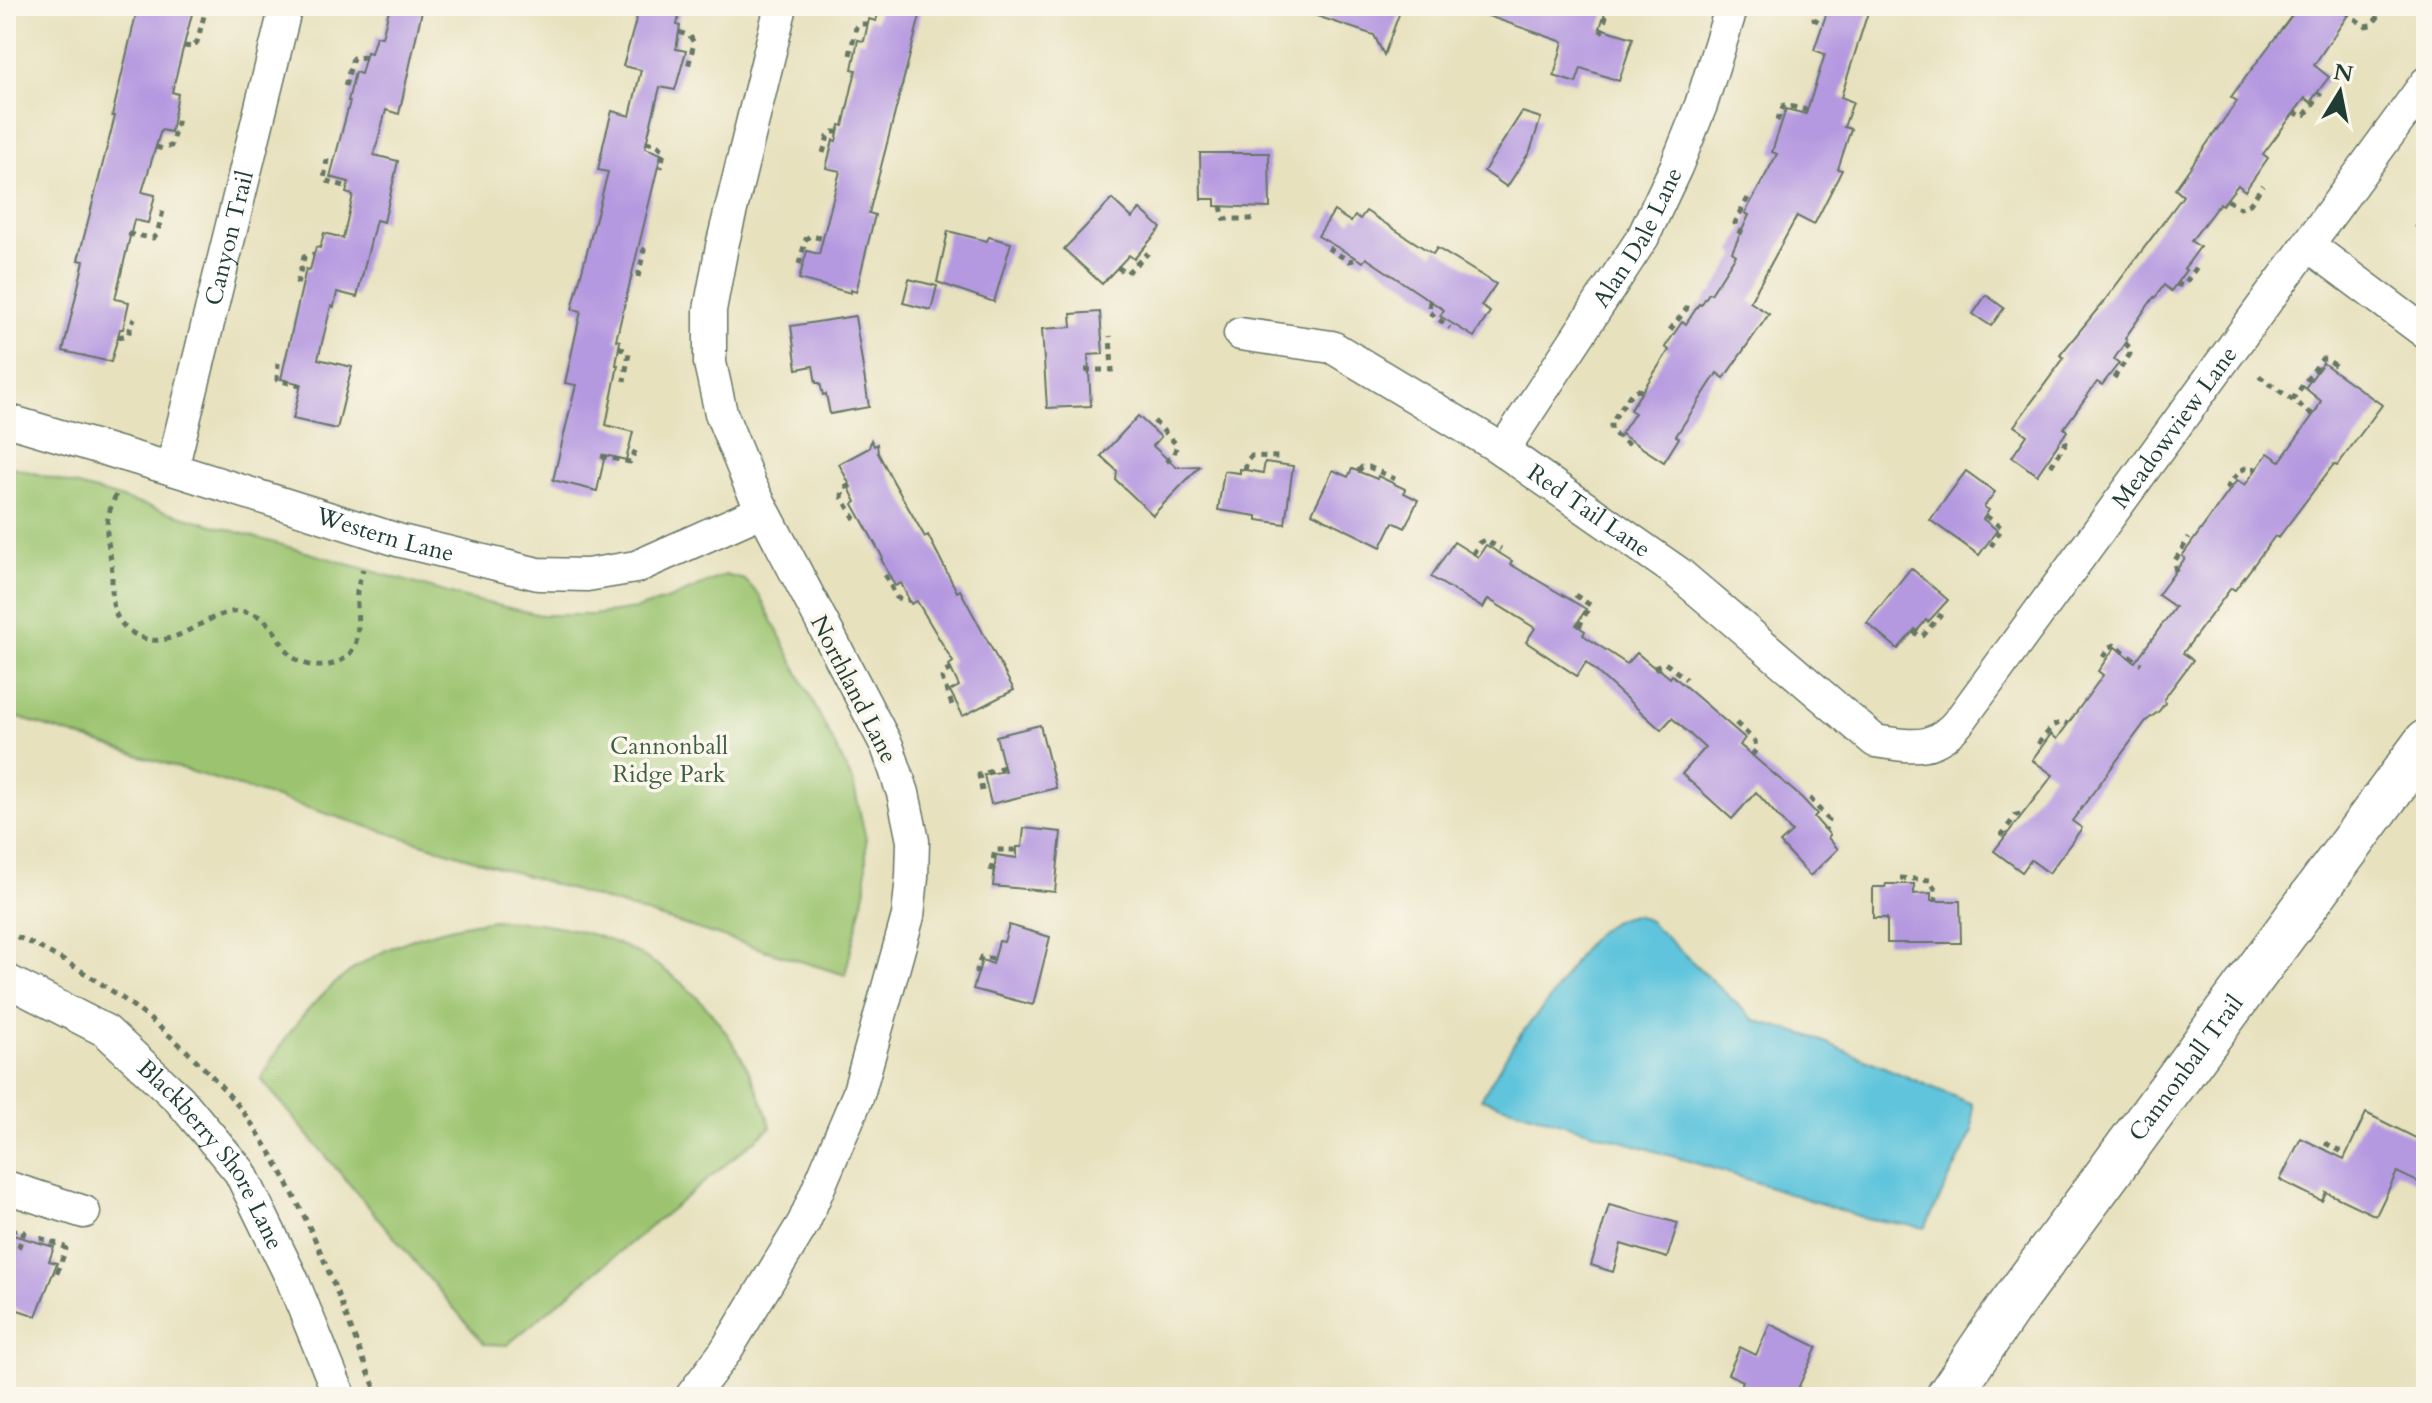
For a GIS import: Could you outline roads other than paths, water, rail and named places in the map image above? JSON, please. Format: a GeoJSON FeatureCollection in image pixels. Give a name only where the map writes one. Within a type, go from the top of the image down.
{"type":"FeatureCollection","features":[{"type":"Feature","properties":{"kind":"main road","name":"Cannonball Trail"},"geometry":{"type":"LineString","coordinates":[[1948,1397],[2008,1309],[2426,742]]}},
{"type":"Feature","properties":{"kind":"street","name":"Canyon Trail"},"geometry":{"type":"LineString","coordinates":[[172,469],[286,6]]}},
{"type":"Feature","properties":{"kind":"street","name":"Northland Lane"},"geometry":{"type":"LineString","coordinates":[[691,1397],[725,1352],[796,1235],[822,1180],[858,1095],[908,916],[912,877],[913,841],[903,793],[887,746],[762,511],[721,413],[710,363],[710,310],[722,246],[781,6]]}},
{"type":"Feature","properties":{"kind":"street","name":"Alan Dale Lane"},"geometry":{"type":"LineString","coordinates":[[1503,450],[1643,237],[1701,105],[1732,6]]}},
{"type":"Feature","properties":{"kind":"street","name":"Meadowview Lane"},"geometry":{"type":"LineString","coordinates":[[1905,745],[1928,744],[1947,737],[2426,83]]}},
{"type":"Feature","properties":{"kind":"street"},"geometry":{"type":"LineString","coordinates":[[2308,245],[2426,333]]}},
{"type":"Feature","properties":{"kind":"street","name":"Red Tail Lane"},"geometry":{"type":"LineString","coordinates":[[1240,334],[1332,347],[1503,450],[1677,572],[1875,741],[1905,745]]}},
{"type":"Feature","properties":{"kind":"street","name":"Western Lane"},"geometry":{"type":"LineString","coordinates":[[6,420],[401,541],[538,574],[587,575],[636,567],[762,511]]}},
{"type":"Feature","properties":{"kind":"street","name":"Blackberry Shore Lane"},"geometry":{"type":"LineString","coordinates":[[6,980],[106,1031],[179,1099],[240,1172],[292,1279],[340,1397]]}},
{"type":"Feature","properties":{"kind":"street"},"geometry":{"type":"LineString","coordinates":[[6,1187],[84,1212]]}},
{"type":"Feature","properties":{"kind":"water"},"geometry":{"type":"Polygon","coordinates":[[[1636,915],[1649,921],[1754,1020],[1810,1036],[1972,1104],[1973,1131],[1925,1228],[1864,1218],[1722,1171],[1481,1099],[1511,1048],[1555,992],[1587,943],[1608,924],[1636,915]]]}},
{"type":"Feature","properties":{"kind":"park label","name":"Cannonball Ridge Park"},"geometry":{"type":"Point","coordinates":[669,760]}}]}
